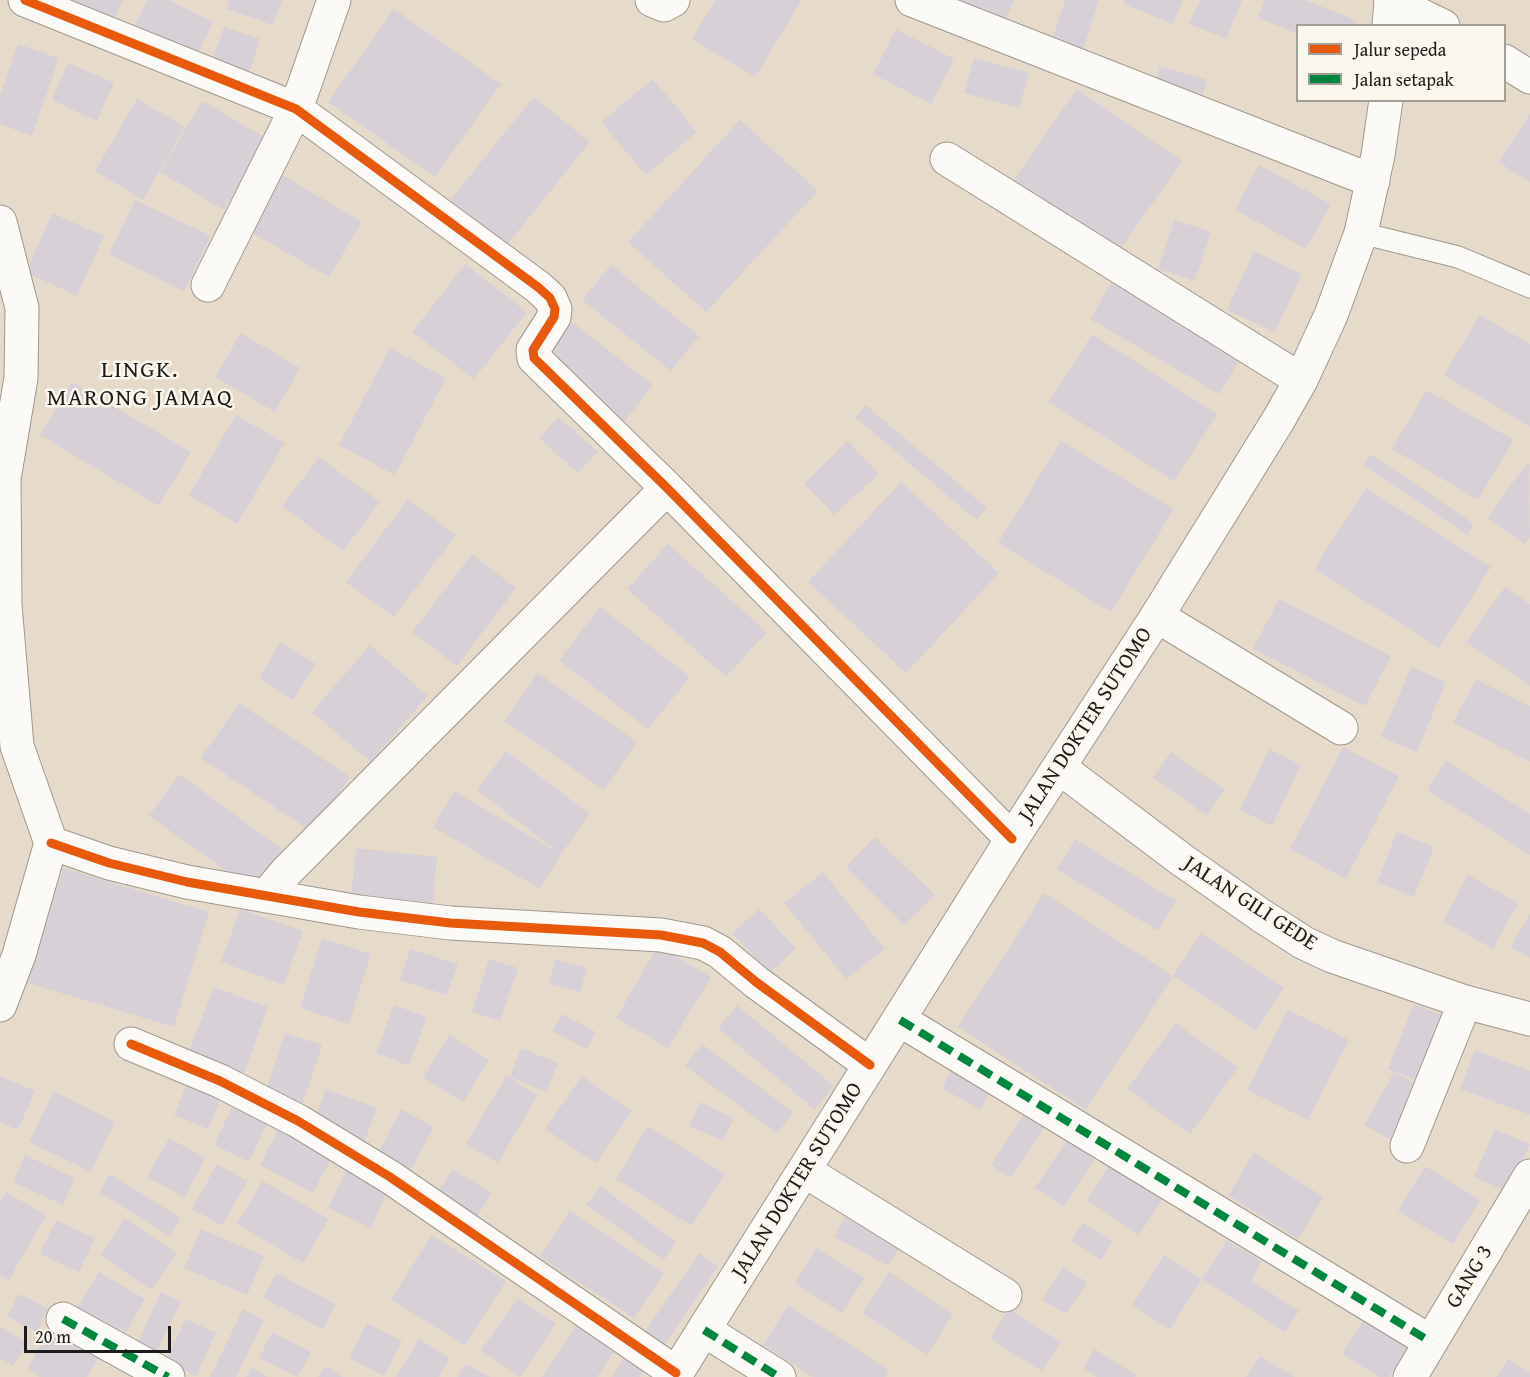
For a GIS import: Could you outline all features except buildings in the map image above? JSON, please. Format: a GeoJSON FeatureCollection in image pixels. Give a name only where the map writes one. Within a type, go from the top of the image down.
{"type":"FeatureCollection","features":[{"type":"Feature","properties":{"kind":"street"},"geometry":{"type":"LineString","coordinates":[[25,0],[296,109],[538,287],[550,298],[555,309],[554,317],[536,342],[533,350],[534,358],[667,488],[1012,839]]}},
{"type":"Feature","properties":{"kind":"street"},"geometry":{"type":"LineString","coordinates":[[208,285],[296,109],[334,0]]}},
{"type":"Feature","properties":{"kind":"street"},"geometry":{"type":"LineString","coordinates":[[652,0],[664,5],[673,0]]}},
{"type":"Feature","properties":{"kind":"street"},"geometry":{"type":"LineString","coordinates":[[912,0],[1373,181]]}},
{"type":"Feature","properties":{"kind":"street"},"geometry":{"type":"LineString","coordinates":[[1389,24],[1391,0],[1439,24]]}},
{"type":"Feature","properties":{"kind":"street"},"geometry":{"type":"LineString","coordinates":[[1506,62],[1530,77]]}},
{"type":"Feature","properties":{"kind":"street","name":"JALAN DOKTER SUTOMO"},"geometry":{"type":"LineString","coordinates":[[675,1375],[1012,839],[1157,616],[1301,380],[1332,315],[1361,233],[1373,181],[1386,102]]}},
{"type":"Feature","properties":{"kind":"street"},"geometry":{"type":"LineString","coordinates":[[947,159],[1301,380]]}},
{"type":"Feature","properties":{"kind":"street"},"geometry":{"type":"LineString","coordinates":[[0,222],[22,308],[21,378],[2,478],[8,743],[51,843],[19,955],[0,1005]]}},
{"type":"Feature","properties":{"kind":"street"},"geometry":{"type":"LineString","coordinates":[[266,896],[287,871],[667,488]]}},
{"type":"Feature","properties":{"kind":"street"},"geometry":{"type":"LineString","coordinates":[[1157,616],[1341,728]]}},
{"type":"Feature","properties":{"kind":"street","name":"JALAN GILI GEDE"},"geometry":{"type":"LineString","coordinates":[[1060,768],[1182,860],[1304,943],[1332,956],[1465,1002],[1530,1019]]}},
{"type":"Feature","properties":{"kind":"street"},"geometry":{"type":"LineString","coordinates":[[51,843],[109,863],[187,882],[359,912],[450,923],[661,935],[704,944],[720,952],[756,982],[870,1065]]}},
{"type":"Feature","properties":{"kind":"street"},"geometry":{"type":"LineString","coordinates":[[1407,1146],[1465,1002]]}},
{"type":"Feature","properties":{"kind":"street"},"geometry":{"type":"LineString","coordinates":[[900,1020],[1431,1342]]}},
{"type":"Feature","properties":{"kind":"street"},"geometry":{"type":"LineString","coordinates":[[131,1044],[220,1082],[298,1121],[381,1171],[487,1242],[675,1375]]}},
{"type":"Feature","properties":{"kind":"street"},"geometry":{"type":"LineString","coordinates":[[805,1171],[1005,1295]]}},
{"type":"Feature","properties":{"kind":"street","name":"GANG 3"},"geometry":{"type":"LineString","coordinates":[[1410,1377],[1530,1176]]}},
{"type":"Feature","properties":{"kind":"street"},"geometry":{"type":"LineString","coordinates":[[63,1319],[168,1377]]}},
{"type":"Feature","properties":{"kind":"street"},"geometry":{"type":"LineString","coordinates":[[704,1330],[779,1377]]}},
{"type":"Feature","properties":{"kind":"lane"},"geometry":{"type":"LineString","coordinates":[[1361,233],[1458,257],[1530,287]]}},
{"type":"Feature","properties":{"kind":"marked path"},"geometry":{"type":"LineString","coordinates":[[900,1020],[1431,1342]]}},
{"type":"Feature","properties":{"kind":"marked path"},"geometry":{"type":"LineString","coordinates":[[63,1319],[168,1377]]}},
{"type":"Feature","properties":{"kind":"marked path"},"geometry":{"type":"LineString","coordinates":[[704,1330],[779,1377]]}},
{"type":"Feature","properties":{"kind":"cycle path"},"geometry":{"type":"LineString","coordinates":[[25,0],[296,109],[538,287],[550,298],[555,309],[554,317],[533,350],[534,358],[667,488],[1012,839]]}},
{"type":"Feature","properties":{"kind":"cycle path"},"geometry":{"type":"LineString","coordinates":[[51,843],[109,863],[187,882],[359,912],[450,923],[661,935],[703,943],[720,952],[756,982],[870,1065]]}},
{"type":"Feature","properties":{"kind":"cycle path"},"geometry":{"type":"LineString","coordinates":[[131,1044],[220,1081],[298,1121],[390,1177],[676,1373]]}},
{"type":"Feature","properties":{"kind":"district","name":"LINGK. MARONG JAMAQ"},"geometry":{"type":"Point","coordinates":[140,385]}}]}
